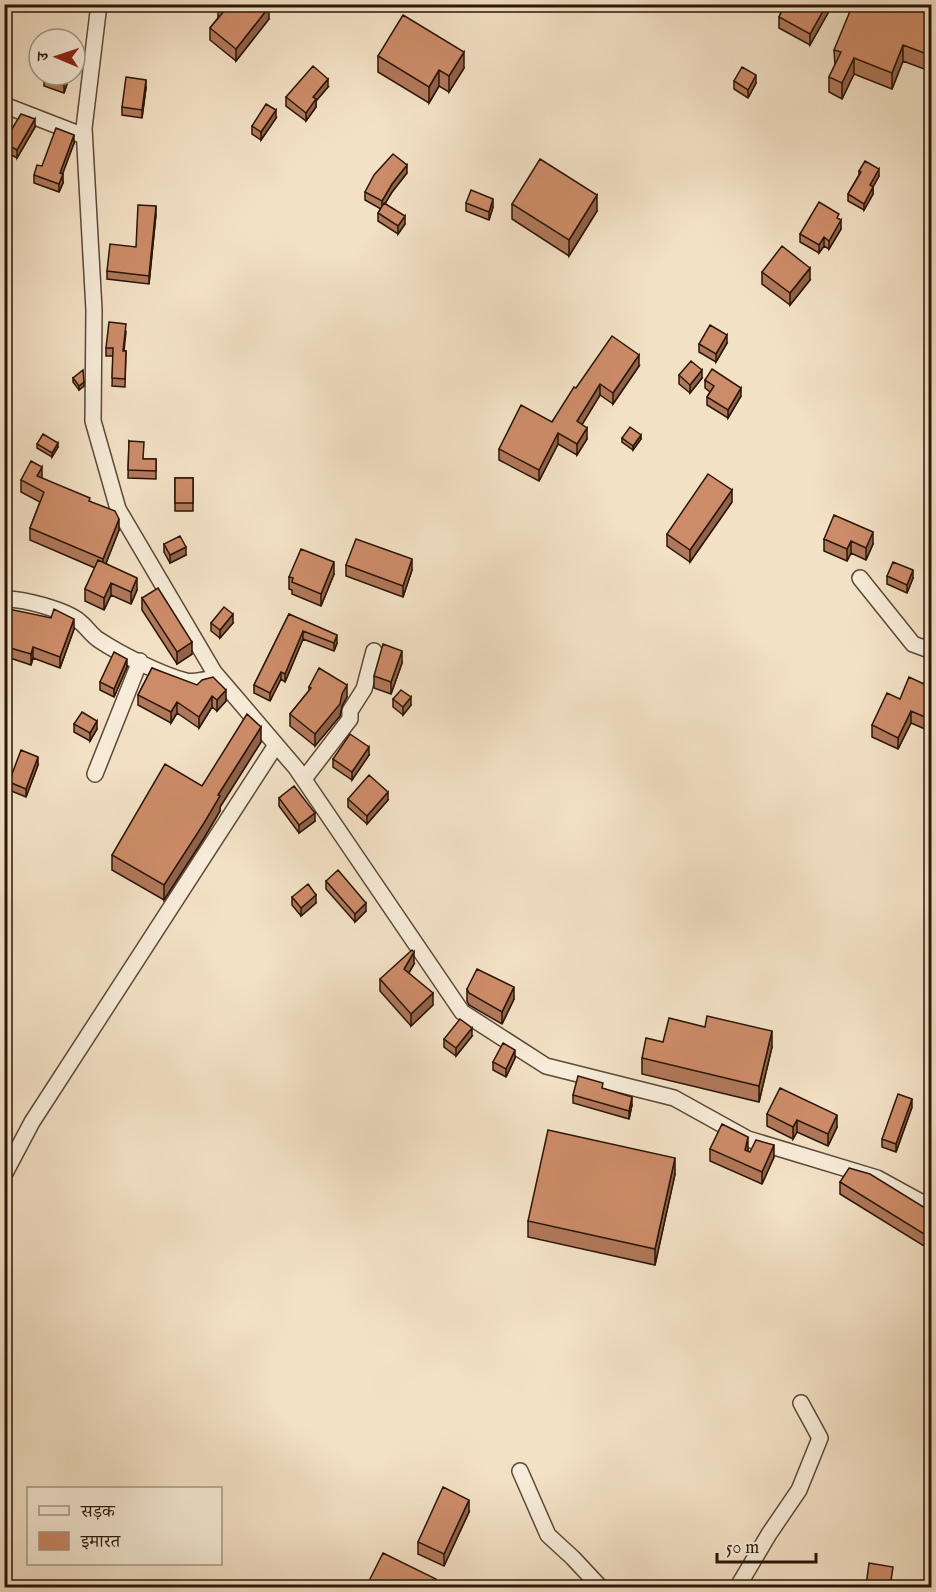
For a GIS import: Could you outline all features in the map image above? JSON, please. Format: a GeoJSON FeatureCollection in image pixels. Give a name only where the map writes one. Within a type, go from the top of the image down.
{"type":"FeatureCollection","features":[{"type":"Feature","properties":{"kind":"street"},"geometry":{"type":"LineString","coordinates":[[99,4],[84,135],[94,310],[93,421],[118,509],[218,677],[304,779],[462,1012],[546,1066],[675,1098],[748,1139],[877,1178],[932,1208]]}},
{"type":"Feature","properties":{"kind":"street"},"geometry":{"type":"LineString","coordinates":[[4,105],[84,135]]}},
{"type":"Feature","properties":{"kind":"street"},"geometry":{"type":"LineString","coordinates":[[860,578],[913,644],[932,651]]}},
{"type":"Feature","properties":{"kind":"street"},"geometry":{"type":"LineString","coordinates":[[4,599],[12,598],[43,605],[78,619],[97,639],[140,661],[189,681],[218,677]]}},
{"type":"Feature","properties":{"kind":"street"},"geometry":{"type":"LineString","coordinates":[[304,779],[350,719],[351,711],[364,689],[374,651]]}},
{"type":"Feature","properties":{"kind":"street"},"geometry":{"type":"LineString","coordinates":[[95,774],[140,661]]}},
{"type":"Feature","properties":{"kind":"street"},"geometry":{"type":"LineString","coordinates":[[4,1176],[32,1122],[276,745]]}},
{"type":"Feature","properties":{"kind":"street"},"geometry":{"type":"LineString","coordinates":[[737,1587],[799,1490],[820,1438],[801,1403]]}},
{"type":"Feature","properties":{"kind":"street"},"geometry":{"type":"LineString","coordinates":[[520,1471],[548,1535],[601,1587]]}},
{"type":"Feature","properties":{"kind":"building"},"geometry":{"type":"Polygon","coordinates":[[[219,4],[266,4],[269,7],[236,49],[210,28],[224,11],[218,6],[219,4]]]}},
{"type":"Feature","properties":{"kind":"building"},"geometry":{"type":"Polygon","coordinates":[[[785,4],[827,4],[810,34],[779,17],[785,4]]]}},
{"type":"Feature","properties":{"kind":"building"},"geometry":{"type":"Polygon","coordinates":[[[853,4],[932,4],[932,56],[903,45],[892,73],[854,58],[842,83],[829,77],[841,52],[834,50],[853,4]]]}},
{"type":"Feature","properties":{"kind":"building"},"geometry":{"type":"Polygon","coordinates":[[[403,15],[464,52],[449,76],[439,70],[429,87],[378,56],[403,15]]]}},
{"type":"Feature","properties":{"kind":"building"},"geometry":{"type":"Polygon","coordinates":[[[313,66],[328,79],[313,97],[316,99],[306,113],[286,97],[313,66]]]}},
{"type":"Feature","properties":{"kind":"building"},"geometry":{"type":"Polygon","coordinates":[[[742,67],[756,75],[748,90],[734,81],[742,67]]]}},
{"type":"Feature","properties":{"kind":"building"},"geometry":{"type":"Polygon","coordinates":[[[126,77],[146,80],[142,110],[122,107],[126,77]]]}},
{"type":"Feature","properties":{"kind":"building"},"geometry":{"type":"Polygon","coordinates":[[[266,104],[276,110],[261,132],[252,126],[266,104]]]}},
{"type":"Feature","properties":{"kind":"building"},"geometry":{"type":"Polygon","coordinates":[[[21,114],[35,119],[17,150],[4,142],[21,114]]]}},
{"type":"Feature","properties":{"kind":"building"},"geometry":{"type":"Polygon","coordinates":[[[56,128],[74,135],[60,173],[63,174],[59,184],[34,175],[37,165],[42,166],[56,128]]]}},
{"type":"Feature","properties":{"kind":"building"},"geometry":{"type":"Polygon","coordinates":[[[393,154],[407,165],[382,201],[365,192],[374,175],[393,154]]]}},
{"type":"Feature","properties":{"kind":"building"},"geometry":{"type":"Polygon","coordinates":[[[540,159],[597,195],[569,240],[512,204],[540,159]]]}},
{"type":"Feature","properties":{"kind":"building"},"geometry":{"type":"Polygon","coordinates":[[[865,161],[879,169],[870,185],[873,187],[864,204],[848,194],[865,161]]]}},
{"type":"Feature","properties":{"kind":"building"},"geometry":{"type":"Polygon","coordinates":[[[471,190],[493,199],[489,212],[466,203],[471,190]]]}},
{"type":"Feature","properties":{"kind":"building"},"geometry":{"type":"Polygon","coordinates":[[[819,202],[839,214],[837,218],[841,220],[829,241],[824,237],[819,245],[800,234],[819,202]]]}},
{"type":"Feature","properties":{"kind":"building"},"geometry":{"type":"Polygon","coordinates":[[[384,203],[405,216],[398,226],[378,213],[384,203]]]}},
{"type":"Feature","properties":{"kind":"building"},"geometry":{"type":"Polygon","coordinates":[[[138,205],[156,206],[149,276],[107,271],[110,244],[136,247],[138,205]]]}},
{"type":"Feature","properties":{"kind":"building"},"geometry":{"type":"Polygon","coordinates":[[[782,246],[810,268],[790,293],[762,272],[782,246]]]}},
{"type":"Feature","properties":{"kind":"building"},"geometry":{"type":"Polygon","coordinates":[[[109,322],[126,324],[123,351],[126,351],[125,379],[112,378],[113,348],[106,348],[109,322]]]}},
{"type":"Feature","properties":{"kind":"building"},"geometry":{"type":"Polygon","coordinates":[[[710,325],[727,335],[716,354],[699,344],[710,325]]]}},
{"type":"Feature","properties":{"kind":"building"},"geometry":{"type":"Polygon","coordinates":[[[612,336],[639,355],[613,393],[600,384],[577,421],[587,428],[577,444],[558,433],[539,470],[499,449],[521,405],[552,422],[574,387],[576,388],[612,336]]]}},
{"type":"Feature","properties":{"kind":"building"},"geometry":{"type":"Polygon","coordinates":[[[691,361],[702,370],[690,385],[679,375],[691,361]]]}},
{"type":"Feature","properties":{"kind":"building"},"geometry":{"type":"Polygon","coordinates":[[[712,369],[741,388],[728,410],[707,397],[714,386],[705,380],[712,369]]]}},
{"type":"Feature","properties":{"kind":"building"},"geometry":{"type":"Polygon","coordinates":[[[83,370],[84,382],[79,386],[73,378],[83,370]]]}},
{"type":"Feature","properties":{"kind":"building"},"geometry":{"type":"Polygon","coordinates":[[[630,427],[641,435],[633,446],[622,438],[630,427]]]}},
{"type":"Feature","properties":{"kind":"building"},"geometry":{"type":"Polygon","coordinates":[[[43,434],[58,443],[52,453],[37,444],[43,434]]]}},
{"type":"Feature","properties":{"kind":"building"},"geometry":{"type":"Polygon","coordinates":[[[129,441],[144,442],[143,459],[156,459],[156,471],[128,470],[129,441]]]}},
{"type":"Feature","properties":{"kind":"building"},"geometry":{"type":"Polygon","coordinates":[[[31,461],[42,467],[37,476],[115,511],[119,519],[103,559],[30,528],[44,492],[21,480],[31,461]]]}},
{"type":"Feature","properties":{"kind":"building"},"geometry":{"type":"Polygon","coordinates":[[[708,474],[732,490],[690,550],[667,534],[708,474]]]}},
{"type":"Feature","properties":{"kind":"building"},"geometry":{"type":"Polygon","coordinates":[[[175,478],[193,478],[193,503],[175,503],[175,478]]]}},
{"type":"Feature","properties":{"kind":"building"},"geometry":{"type":"Polygon","coordinates":[[[834,515],[873,532],[866,548],[851,541],[847,549],[824,539],[834,515]]]}},
{"type":"Feature","properties":{"kind":"building"},"geometry":{"type":"Polygon","coordinates":[[[180,536],[186,547],[170,555],[164,544],[180,536]]]}},
{"type":"Feature","properties":{"kind":"building"},"geometry":{"type":"Polygon","coordinates":[[[356,539],[412,559],[403,586],[346,565],[356,539]]]}},
{"type":"Feature","properties":{"kind":"building"},"geometry":{"type":"Polygon","coordinates":[[[301,549],[334,562],[321,594],[292,582],[293,578],[289,577],[301,549]]]}},
{"type":"Feature","properties":{"kind":"building"},"geometry":{"type":"Polygon","coordinates":[[[98,560],[137,578],[131,592],[111,583],[104,598],[85,589],[98,560]]]}},
{"type":"Feature","properties":{"kind":"building"},"geometry":{"type":"Polygon","coordinates":[[[893,562],[913,570],[907,585],[887,576],[893,562]]]}},
{"type":"Feature","properties":{"kind":"building"},"geometry":{"type":"Polygon","coordinates":[[[158,588],[192,642],[177,652],[142,598],[158,588]]]}},
{"type":"Feature","properties":{"kind":"building"},"geometry":{"type":"Polygon","coordinates":[[[224,607],[233,614],[220,630],[211,623],[224,607]]]}},
{"type":"Feature","properties":{"kind":"building"},"geometry":{"type":"Polygon","coordinates":[[[4,608],[51,618],[54,609],[74,619],[60,657],[33,647],[31,654],[10,648],[4,659],[4,608]]]}},
{"type":"Feature","properties":{"kind":"building"},"geometry":{"type":"Polygon","coordinates":[[[289,614],[337,635],[334,643],[303,631],[285,674],[281,672],[270,693],[254,685],[289,614]]]}},
{"type":"Feature","properties":{"kind":"building"},"geometry":{"type":"Polygon","coordinates":[[[383,644],[402,651],[391,682],[374,676],[383,644]]]}},
{"type":"Feature","properties":{"kind":"building"},"geometry":{"type":"Polygon","coordinates":[[[114,652],[127,659],[114,689],[100,682],[114,652]]]}},
{"type":"Feature","properties":{"kind":"building"},"geometry":{"type":"Polygon","coordinates":[[[932,666],[932,720],[911,711],[898,738],[872,725],[887,693],[900,699],[909,677],[924,684],[932,666]]]}},
{"type":"Feature","properties":{"kind":"building"},"geometry":{"type":"Polygon","coordinates":[[[152,668],[197,685],[202,680],[213,677],[226,690],[217,700],[212,696],[199,717],[177,702],[171,712],[138,695],[152,668]]]}},
{"type":"Feature","properties":{"kind":"building"},"geometry":{"type":"Polygon","coordinates":[[[319,668],[347,685],[340,704],[315,734],[290,714],[311,688],[309,687],[319,668]]]}},
{"type":"Feature","properties":{"kind":"building"},"geometry":{"type":"Polygon","coordinates":[[[401,690],[411,697],[403,707],[393,699],[401,690]]]}},
{"type":"Feature","properties":{"kind":"building"},"geometry":{"type":"Polygon","coordinates":[[[82,712],[97,721],[90,733],[74,724],[82,712]]]}},
{"type":"Feature","properties":{"kind":"building"},"geometry":{"type":"Polygon","coordinates":[[[247,714],[261,727],[164,885],[112,855],[165,764],[202,786],[247,714]]]}},
{"type":"Feature","properties":{"kind":"building"},"geometry":{"type":"Polygon","coordinates":[[[350,734],[369,747],[352,772],[333,759],[350,734]]]}},
{"type":"Feature","properties":{"kind":"building"},"geometry":{"type":"Polygon","coordinates":[[[21,750],[38,757],[26,789],[9,782],[21,750]]]}},
{"type":"Feature","properties":{"kind":"building"},"geometry":{"type":"Polygon","coordinates":[[[369,775],[388,792],[367,816],[348,799],[369,775]]]}},
{"type":"Feature","properties":{"kind":"building"},"geometry":{"type":"Polygon","coordinates":[[[294,786],[315,813],[299,825],[279,798],[294,786]]]}},
{"type":"Feature","properties":{"kind":"building"},"geometry":{"type":"Polygon","coordinates":[[[338,870],[366,903],[355,914],[326,881],[338,870]]]}},
{"type":"Feature","properties":{"kind":"building"},"geometry":{"type":"Polygon","coordinates":[[[308,884],[316,895],[301,908],[292,897],[308,884]]]}},
{"type":"Feature","properties":{"kind":"building"},"geometry":{"type":"Polygon","coordinates":[[[412,950],[414,952],[404,969],[433,993],[411,1014],[380,979],[412,950]]]}},
{"type":"Feature","properties":{"kind":"building"},"geometry":{"type":"Polygon","coordinates":[[[477,969],[514,987],[502,1012],[469,993],[467,989],[477,969]]]}},
{"type":"Feature","properties":{"kind":"building"},"geometry":{"type":"Polygon","coordinates":[[[707,1016],[772,1031],[759,1086],[642,1058],[646,1038],[663,1042],[669,1018],[705,1027],[707,1016]]]}},
{"type":"Feature","properties":{"kind":"building"},"geometry":{"type":"Polygon","coordinates":[[[460,1019],[472,1028],[456,1048],[444,1039],[460,1019]]]}},
{"type":"Feature","properties":{"kind":"building"},"geometry":{"type":"Polygon","coordinates":[[[503,1043],[515,1050],[506,1069],[493,1062],[503,1043]]]}},
{"type":"Feature","properties":{"kind":"building"},"geometry":{"type":"Polygon","coordinates":[[[578,1076],[603,1083],[602,1088],[632,1097],[629,1111],[573,1095],[578,1076]]]}},
{"type":"Feature","properties":{"kind":"building"},"geometry":{"type":"Polygon","coordinates":[[[780,1088],[837,1115],[828,1134],[797,1120],[793,1127],[767,1114],[780,1088]]]}},
{"type":"Feature","properties":{"kind":"building"},"geometry":{"type":"Polygon","coordinates":[[[898,1094],[912,1099],[896,1144],[882,1139],[898,1094]]]}},
{"type":"Feature","properties":{"kind":"building"},"geometry":{"type":"Polygon","coordinates":[[[722,1124],[748,1137],[745,1150],[750,1152],[756,1140],[774,1145],[762,1172],[710,1149],[722,1124]]]}},
{"type":"Feature","properties":{"kind":"building"},"geometry":{"type":"Polygon","coordinates":[[[548,1130],[675,1158],[655,1249],[528,1221],[548,1130]]]}},
{"type":"Feature","properties":{"kind":"building"},"geometry":{"type":"Polygon","coordinates":[[[849,1168],[870,1174],[930,1211],[927,1216],[932,1219],[932,1239],[840,1182],[849,1168]]]}},
{"type":"Feature","properties":{"kind":"building"},"geometry":{"type":"Polygon","coordinates":[[[443,1487],[469,1500],[444,1554],[418,1542],[443,1487]]]}},
{"type":"Feature","properties":{"kind":"building"},"geometry":{"type":"Polygon","coordinates":[[[383,1553],[436,1579],[433,1587],[366,1587],[383,1553]]]}},
{"type":"Feature","properties":{"kind":"building"},"geometry":{"type":"Polygon","coordinates":[[[869,1563],[893,1567],[890,1587],[866,1586],[869,1563]]]}}]}
